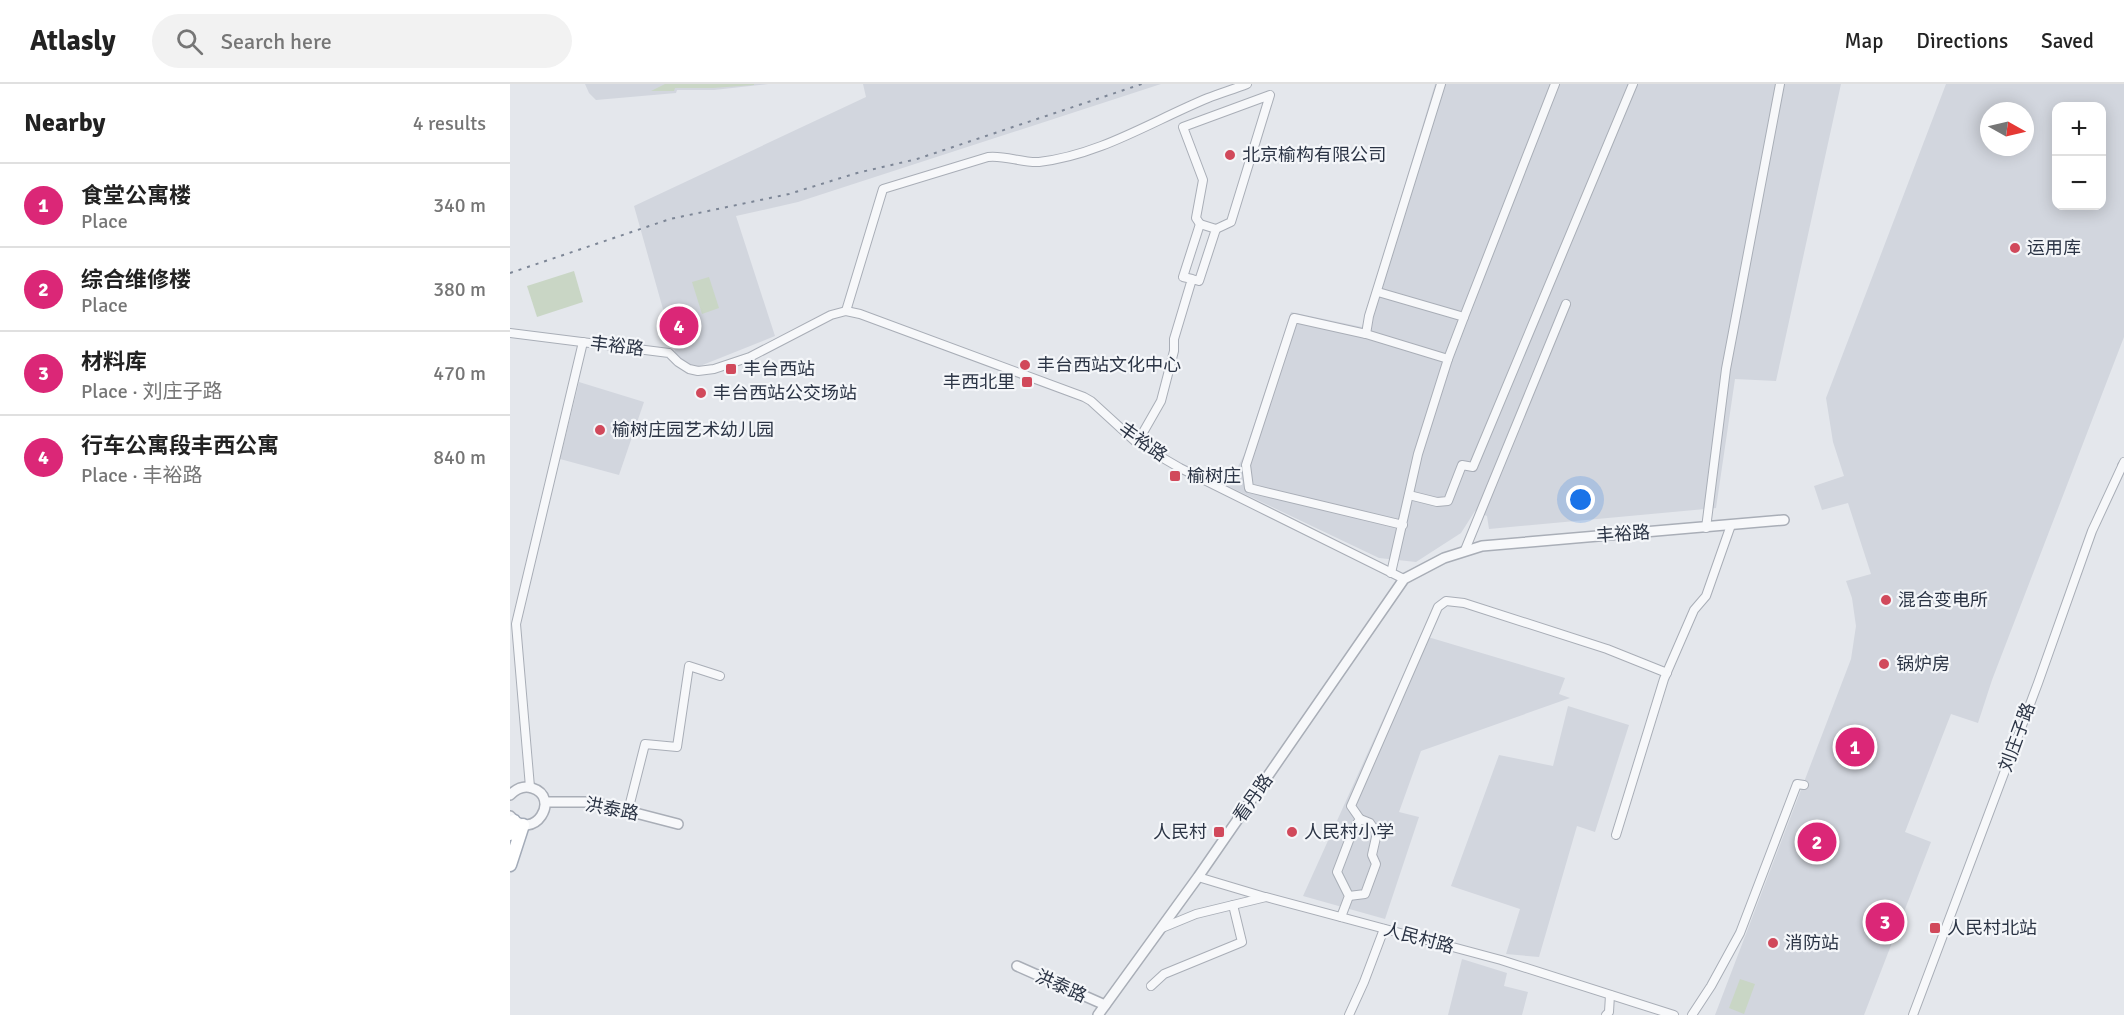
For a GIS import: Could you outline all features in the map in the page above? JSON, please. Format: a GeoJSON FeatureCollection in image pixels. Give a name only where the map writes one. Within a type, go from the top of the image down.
{"type":"FeatureCollection","features":[{"type":"Feature","properties":{"kind":"main road"},"geometry":{"type":"LineString","coordinates":[[510,834],[516,821]]}},
{"type":"Feature","properties":{"kind":"main road"},"geometry":{"type":"LineString","coordinates":[[510,865],[516,821]]}},
{"type":"Feature","properties":{"kind":"street"},"geometry":{"type":"LineString","coordinates":[[846,311],[883,189],[988,157],[998,156],[1036,162],[1078,155],[1247,84]]}},
{"type":"Feature","properties":{"kind":"street"},"geometry":{"type":"LineString","coordinates":[[1366,334],[1369,316],[1441,84]]}},
{"type":"Feature","properties":{"kind":"street"},"geometry":{"type":"LineString","coordinates":[[1391,573],[1418,453],[1448,359],[1555,84]]}},
{"type":"Feature","properties":{"kind":"street"},"geometry":{"type":"LineString","coordinates":[[1409,495],[1437,502],[1448,501],[1462,465],[1473,466],[1633,84]]}},
{"type":"Feature","properties":{"kind":"street"},"geometry":{"type":"LineString","coordinates":[[1706,528],[1726,369],[1780,84]]}},
{"type":"Feature","properties":{"kind":"street"},"geometry":{"type":"LineString","coordinates":[[1270,95],[1231,222],[1216,229],[1200,224],[1196,218],[1203,180],[1183,127],[1270,95]]}},
{"type":"Feature","properties":{"kind":"street"},"geometry":{"type":"LineString","coordinates":[[1200,224],[1183,277],[1199,281],[1216,229]]}},
{"type":"Feature","properties":{"kind":"street"},"geometry":{"type":"LineString","coordinates":[[1137,442],[1161,401],[1174,351],[1174,339],[1192,279]]}},
{"type":"Feature","properties":{"kind":"street"},"geometry":{"type":"LineString","coordinates":[[1378,292],[1464,317]]}},
{"type":"Feature","properties":{"kind":"street"},"geometry":{"type":"LineString","coordinates":[[1465,550],[1566,304]]}},
{"type":"Feature","properties":{"kind":"street","name":"丰裕路"},"geometry":{"type":"LineString","coordinates":[[510,333],[669,353],[684,366],[698,371],[738,362],[772,347],[831,315],[846,311],[860,314],[1084,397],[1137,442],[1212,484],[1404,579],[1423,567],[1465,550],[1499,544],[1784,520]]}},
{"type":"Feature","properties":{"kind":"street"},"geometry":{"type":"LineString","coordinates":[[1402,525],[1249,488],[1246,465],[1294,318],[1366,334],[1448,359]]}},
{"type":"Feature","properties":{"kind":"street"},"geometry":{"type":"LineString","coordinates":[[530,787],[516,624],[583,342]]}},
{"type":"Feature","properties":{"kind":"street","name":"刘庄子路"},"geometry":{"type":"LineString","coordinates":[[1913,1015],[2038,683],[2092,531],[2124,464]]}},
{"type":"Feature","properties":{"kind":"street"},"geometry":{"type":"LineString","coordinates":[[1616,836],[1667,673],[1694,610],[1706,596],[1731,525]]}},
{"type":"Feature","properties":{"kind":"street","name":"看丹路"},"geometry":{"type":"LineString","coordinates":[[1098,1015],[1198,877],[1404,579]]}},
{"type":"Feature","properties":{"kind":"street"},"geometry":{"type":"LineString","coordinates":[[1349,896],[1365,894],[1376,864],[1372,855],[1377,833],[1370,823],[1360,819],[1351,806],[1438,607],[1446,601],[1464,603],[1607,649],[1667,673]]}},
{"type":"Feature","properties":{"kind":"street"},"geometry":{"type":"LineString","coordinates":[[628,811],[645,744],[677,747],[689,666],[720,676]]}},
{"type":"Feature","properties":{"kind":"street"},"geometry":{"type":"LineString","coordinates":[[1692,1015],[1740,933],[1797,784],[1804,785]]}},
{"type":"Feature","properties":{"kind":"street"},"geometry":{"type":"LineString","coordinates":[[510,795],[520,787],[530,787],[539,791],[545,802],[540,819],[529,825],[516,821]]}},
{"type":"Feature","properties":{"kind":"street","name":"洪泰路"},"geometry":{"type":"LineString","coordinates":[[545,802],[593,802],[678,824]]}},
{"type":"Feature","properties":{"kind":"street"},"geometry":{"type":"LineString","coordinates":[[1341,917],[1349,896],[1337,872],[1353,830],[1360,819]]}},
{"type":"Feature","properties":{"kind":"street"},"geometry":{"type":"LineString","coordinates":[[1198,877],[1266,897]]}},
{"type":"Feature","properties":{"kind":"street","name":"人民村路"},"geometry":{"type":"LineString","coordinates":[[1162,928],[1196,914],[1266,897],[1501,960],[1674,1015]]}},
{"type":"Feature","properties":{"kind":"street"},"geometry":{"type":"LineString","coordinates":[[1150,986],[1164,974],[1242,942],[1233,904]]}},
{"type":"Feature","properties":{"kind":"street"},"geometry":{"type":"LineString","coordinates":[[1349,1015],[1384,928]]}},
{"type":"Feature","properties":{"kind":"street","name":"洪泰路"},"geometry":{"type":"LineString","coordinates":[[1017,966],[1105,1005]]}},
{"type":"Feature","properties":{"kind":"street"},"geometry":{"type":"LineString","coordinates":[[1606,1015],[1609,1012],[1610,995]]}},
{"type":"Feature","properties":{"kind":"shaded area"},"geometry":{"type":"Polygon","coordinates":[[[585,84],[768,84],[714,90],[677,90],[676,93],[596,100],[589,93],[585,84]]]}},
{"type":"Feature","properties":{"kind":"shaded area"},"geometry":{"type":"Polygon","coordinates":[[[863,84],[1161,84],[798,202],[736,216],[775,336],[695,368],[677,359],[634,206],[866,97],[863,84]]]}},
{"type":"Feature","properties":{"kind":"shaded area"},"geometry":{"type":"Polygon","coordinates":[[[1435,84],[1841,84],[1776,381],[1735,379],[1716,508],[1489,529],[1487,516],[1475,511],[1461,533],[1416,562],[1379,558],[1228,486],[1244,455],[1291,312],[1362,327],[1435,84]]]}},
{"type":"Feature","properties":{"kind":"shaded area"},"geometry":{"type":"Polygon","coordinates":[[[1946,84],[2124,84],[2124,337],[1992,680],[1978,723],[1951,714],[1905,832],[1931,842],[1864,1015],[1715,1015],[1851,659],[1856,626],[1852,598],[1846,581],[1871,574],[1848,503],[1822,510],[1814,486],[1844,476],[1833,442],[1826,398],[1946,84]]]}},
{"type":"Feature","properties":{"kind":"shaded area","name":"榆树庄园艺术幼儿园"},"geometry":{"type":"Polygon","coordinates":[[[579,382],[644,402],[619,475],[560,459],[579,382]]]}},
{"type":"Feature","properties":{"kind":"shaded area"},"geometry":{"type":"Polygon","coordinates":[[[1420,637],[1428,637],[1565,678],[1559,694],[1570,698],[1421,751],[1399,812],[1419,817],[1385,919],[1303,896],[1420,637]]]}},
{"type":"Feature","properties":{"kind":"shaded area"},"geometry":{"type":"Polygon","coordinates":[[[1568,706],[1629,725],[1595,832],[1577,826],[1539,957],[1506,954],[1520,909],[1451,886],[1499,755],[1553,766],[1568,706]]]}},
{"type":"Feature","properties":{"kind":"shaded area"},"geometry":{"type":"Polygon","coordinates":[[[1462,959],[1507,973],[1504,986],[1528,992],[1522,1015],[1448,1015],[1462,959]]]}},
{"type":"Feature","properties":{"kind":"green space"},"geometry":{"type":"Polygon","coordinates":[[[665,84],[754,84],[754,85],[651,91],[665,84]]]}},
{"type":"Feature","properties":{"kind":"green space"},"geometry":{"type":"Polygon","coordinates":[[[574,271],[583,302],[537,317],[527,286],[574,271]]]}},
{"type":"Feature","properties":{"kind":"green space"},"geometry":{"type":"Polygon","coordinates":[[[709,277],[719,308],[702,314],[692,282],[709,277]]]}},
{"type":"Feature","properties":{"kind":"green space"},"geometry":{"type":"Polygon","coordinates":[[[1740,979],[1755,984],[1744,1014],[1729,1008],[1740,979]]]}},
{"type":"Feature","properties":{"kind":"railway"},"geometry":{"type":"LineString","coordinates":[[510,273],[670,219],[789,194],[857,173],[917,159],[1142,84]]}},
{"type":"Feature","properties":{"kind":"place","name":"北京榆构有限公司"},"geometry":{"type":"Point","coordinates":[1230,155]}},
{"type":"Feature","properties":{"kind":"place","name":"运用库"},"geometry":{"type":"Point","coordinates":[2015,248]}},
{"type":"Feature","properties":{"kind":"place","name":"行车公寓段丰西公寓"},"geometry":{"type":"Point","coordinates":[679,326]}},
{"type":"Feature","properties":{"kind":"place","name":"丰台西站文化中心"},"geometry":{"type":"Point","coordinates":[1025,365]}},
{"type":"Feature","properties":{"kind":"place","name":"丰台西站"},"geometry":{"type":"Point","coordinates":[731,369]}},
{"type":"Feature","properties":{"kind":"place","name":"丰西北里"},"geometry":{"type":"Point","coordinates":[1027,382]}},
{"type":"Feature","properties":{"kind":"place","name":"丰台西站公交场站"},"geometry":{"type":"Point","coordinates":[701,393]}},
{"type":"Feature","properties":{"kind":"place","name":"榆树庄园艺术幼儿园"},"geometry":{"type":"Point","coordinates":[600,430]}},
{"type":"Feature","properties":{"kind":"place","name":"榆树庄"},"geometry":{"type":"Point","coordinates":[1175,476]}},
{"type":"Feature","properties":{"kind":"place","name":"混合变电所"},"geometry":{"type":"Point","coordinates":[1886,600]}},
{"type":"Feature","properties":{"kind":"place","name":"锅炉房"},"geometry":{"type":"Point","coordinates":[1884,664]}},
{"type":"Feature","properties":{"kind":"place","name":"食堂公寓楼"},"geometry":{"type":"Point","coordinates":[1855,747]}},
{"type":"Feature","properties":{"kind":"place","name":"人民村"},"geometry":{"type":"Point","coordinates":[1219,832]}},
{"type":"Feature","properties":{"kind":"place","name":"人民村小学"},"geometry":{"type":"Point","coordinates":[1292,832]}},
{"type":"Feature","properties":{"kind":"place","name":"综合维修楼"},"geometry":{"type":"Point","coordinates":[1817,842]}},
{"type":"Feature","properties":{"kind":"place","name":"材料库"},"geometry":{"type":"Point","coordinates":[1885,922]}},
{"type":"Feature","properties":{"kind":"place","name":"人民村北站"},"geometry":{"type":"Point","coordinates":[1935,928]}},
{"type":"Feature","properties":{"kind":"place","name":"消防站"},"geometry":{"type":"Point","coordinates":[1773,943]}}]}
